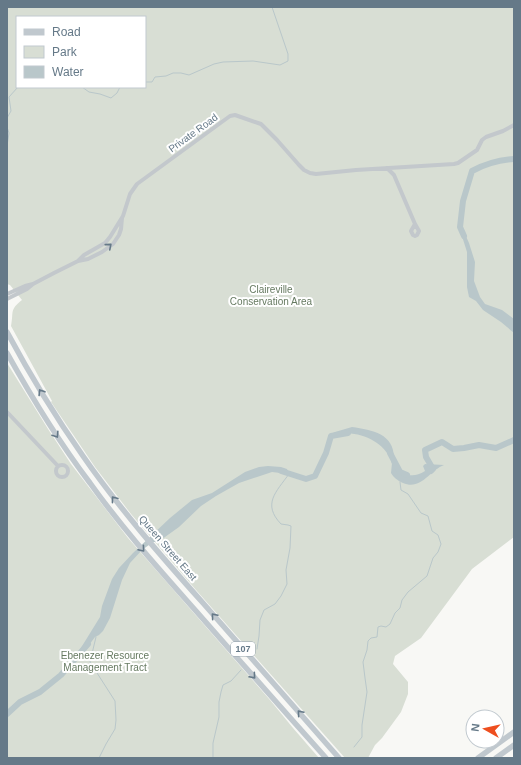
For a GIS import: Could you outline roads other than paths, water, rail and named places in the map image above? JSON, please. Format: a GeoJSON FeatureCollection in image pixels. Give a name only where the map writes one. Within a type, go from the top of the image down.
{"type":"FeatureCollection","features":[{"type":"Feature","properties":{"kind":"main road","name":"Queen Street East"},"geometry":{"type":"LineString","coordinates":[[7,332],[63,427],[107,488],[161,556],[339,758]]}},
{"type":"Feature","properties":{"kind":"main road","name":"Queen Street East"},"geometry":{"type":"LineString","coordinates":[[7,353],[29,392],[62,444],[94,489],[131,536],[326,758]]}},
{"type":"Feature","properties":{"kind":"main road"},"geometry":{"type":"LineString","coordinates":[[478,758],[513,735]]}},
{"type":"Feature","properties":{"kind":"main road"},"geometry":{"type":"LineString","coordinates":[[496,758],[514,745]]}},
{"type":"Feature","properties":{"kind":"street","name":"Private Road"},"geometry":{"type":"LineString","coordinates":[[33,284],[78,261],[88,260],[113,244],[119,235],[130,194],[137,184],[230,116],[235,115],[261,124],[304,170],[316,174],[458,163],[477,150],[482,140],[486,137],[514,125]]}},
{"type":"Feature","properties":{"kind":"street"},"geometry":{"type":"LineString","coordinates":[[387,168],[394,175],[414,224]]}},
{"type":"Feature","properties":{"kind":"street"},"geometry":{"type":"LineString","coordinates":[[7,294],[33,284]]}},
{"type":"Feature","properties":{"kind":"street"},"geometry":{"type":"LineString","coordinates":[[7,299],[27,289],[33,284]]}},
{"type":"Feature","properties":{"kind":"street"},"geometry":{"type":"LineString","coordinates":[[7,412],[58,466]]}},
{"type":"Feature","properties":{"kind":"water"},"geometry":{"type":"Polygon","coordinates":[[[461,230],[464,232],[469,243],[475,262],[474,281],[480,297],[485,304],[502,310],[514,319],[514,333],[483,310],[476,301],[469,297],[467,287],[467,252],[461,230]]]}},
{"type":"Feature","properties":{"kind":"water"},"geometry":{"type":"Polygon","coordinates":[[[352,427],[375,432],[387,439],[391,444],[394,460],[392,461],[383,448],[377,443],[364,436],[356,434],[340,434],[328,438],[329,435],[335,432],[352,427]]]}},
{"type":"Feature","properties":{"kind":"water"},"geometry":{"type":"Polygon","coordinates":[[[392,463],[403,473],[411,475],[420,474],[425,471],[423,466],[425,464],[444,465],[420,482],[409,485],[401,482],[393,476],[391,473],[392,463]]]}},
{"type":"Feature","properties":{"kind":"water"},"geometry":{"type":"Polygon","coordinates":[[[268,466],[287,469],[289,474],[272,472],[239,483],[201,506],[179,527],[158,542],[153,542],[142,550],[130,563],[122,580],[110,618],[103,631],[95,637],[86,649],[79,651],[100,617],[102,606],[112,579],[119,568],[133,553],[170,518],[192,500],[212,493],[245,472],[259,467],[268,466]]]}},
{"type":"Feature","properties":{"kind":"waterway"},"geometry":{"type":"LineString","coordinates":[[146,82],[152,82],[155,77],[166,76],[173,73],[189,75],[214,64],[223,62],[253,61],[280,65],[288,61],[288,54],[272,7]]}},
{"type":"Feature","properties":{"kind":"waterway"},"geometry":{"type":"LineString","coordinates":[[7,118],[11,111],[9,97],[17,88]]}},
{"type":"Feature","properties":{"kind":"waterway"},"geometry":{"type":"LineString","coordinates":[[83,88],[89,92],[111,98],[117,93],[120,88]]}},
{"type":"Feature","properties":{"kind":"waterway"},"geometry":{"type":"LineString","coordinates":[[7,127],[9,133],[7,146]]}},
{"type":"Feature","properties":{"kind":"waterway"},"geometry":{"type":"LineString","coordinates":[[464,236],[460,227],[463,201],[472,171],[492,163],[514,159]]}},
{"type":"Feature","properties":{"kind":"waterway"},"geometry":{"type":"LineString","coordinates":[[281,471],[306,479],[315,476],[326,453],[331,436],[348,433]]}},
{"type":"Feature","properties":{"kind":"waterway"},"geometry":{"type":"LineString","coordinates":[[431,471],[433,469],[426,457],[425,450],[442,442],[453,449],[479,445],[496,448],[514,440]]}},
{"type":"Feature","properties":{"kind":"waterway"},"geometry":{"type":"LineString","coordinates":[[390,453],[400,472],[407,475]]}},
{"type":"Feature","properties":{"kind":"waterway"},"geometry":{"type":"LineString","coordinates":[[257,649],[260,620],[264,610],[275,604],[287,584],[286,570],[290,548],[291,526],[281,524],[275,517],[272,510],[272,504],[276,492],[289,474]]}},
{"type":"Feature","properties":{"kind":"waterway"},"geometry":{"type":"LineString","coordinates":[[354,747],[362,737],[362,725],[367,692],[363,662],[368,641],[371,638],[377,637],[378,627],[386,627],[390,624],[395,613],[400,608],[402,600],[408,592],[427,576],[433,558],[438,552],[441,544],[438,535],[432,531],[428,516],[421,513],[408,494],[401,490],[400,482]]}},
{"type":"Feature","properties":{"kind":"waterway"},"geometry":{"type":"LineString","coordinates":[[96,637],[90,662],[115,701],[116,720],[115,729],[99,758]]}},
{"type":"Feature","properties":{"kind":"waterway"},"geometry":{"type":"LineString","coordinates":[[7,714],[20,702],[40,692],[61,675],[88,644]]}},
{"type":"Feature","properties":{"kind":"waterway"},"geometry":{"type":"LineString","coordinates":[[213,758],[213,743],[219,717],[219,702],[223,685],[231,681],[241,670]]}},
{"type":"Feature","properties":{"kind":"park label","name":"Claireville Conservation Area"},"geometry":{"type":"Point","coordinates":[271,294]}},
{"type":"Feature","properties":{"kind":"park label","name":"Ebenezer Resource Management Tract"},"geometry":{"type":"Point","coordinates":[105,660]}}]}
